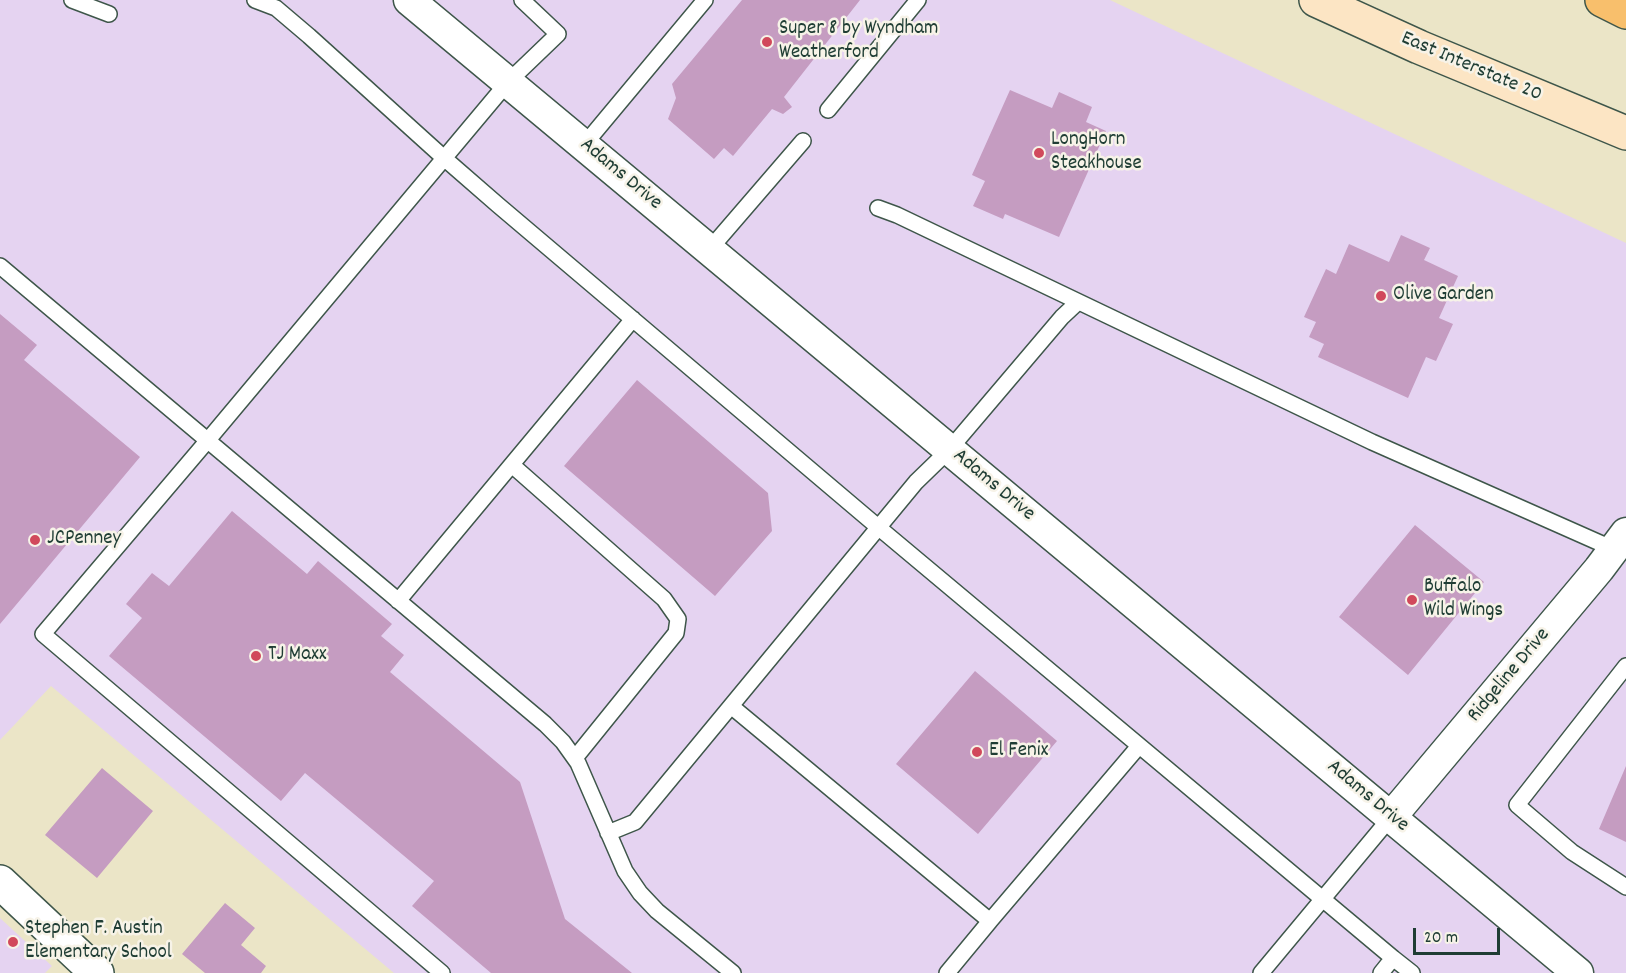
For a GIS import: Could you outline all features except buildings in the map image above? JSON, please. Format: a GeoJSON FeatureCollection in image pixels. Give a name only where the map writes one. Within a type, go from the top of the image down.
{"type":"FeatureCollection","features":[{"type":"Feature","properties":{"kind":"highway"},"geometry":{"type":"LineString","coordinates":[[1602,0],[1626,12]]}},
{"type":"Feature","properties":{"kind":"main road","name":"East Interstate 20"},"geometry":{"type":"LineString","coordinates":[[1316,0],[1419,47],[1626,133]]}},
{"type":"Feature","properties":{"kind":"street","name":"Adams Drive"},"geometry":{"type":"LineString","coordinates":[[409,0],[1578,973]]}},
{"type":"Feature","properties":{"kind":"street","name":"Ridgeline Drive"},"geometry":{"type":"LineString","coordinates":[[1391,817],[1622,546]]}},
{"type":"Feature","properties":{"kind":"street"},"geometry":{"type":"LineString","coordinates":[[0,882],[97,973]]}},
{"type":"Feature","properties":{"kind":"lane"},"geometry":{"type":"LineString","coordinates":[[72,0],[109,14]]}},
{"type":"Feature","properties":{"kind":"lane"},"geometry":{"type":"LineString","coordinates":[[255,0],[276,8],[301,29],[444,158],[633,320],[878,528],[1412,973]]}},
{"type":"Feature","properties":{"kind":"lane"},"geometry":{"type":"LineString","coordinates":[[442,973],[43,634],[508,82],[558,34],[522,0]]}},
{"type":"Feature","properties":{"kind":"lane"},"geometry":{"type":"LineString","coordinates":[[584,145],[705,0]]}},
{"type":"Feature","properties":{"kind":"lane"},"geometry":{"type":"LineString","coordinates":[[828,110],[918,0]]}},
{"type":"Feature","properties":{"kind":"lane"},"geometry":{"type":"LineString","coordinates":[[709,250],[803,141]]}},
{"type":"Feature","properties":{"kind":"lane"},"geometry":{"type":"LineString","coordinates":[[879,208],[1372,442],[1622,546]]}},
{"type":"Feature","properties":{"kind":"lane"},"geometry":{"type":"LineString","coordinates":[[0,266],[545,724],[563,742],[578,763],[625,872],[640,893],[657,911],[733,973]]}},
{"type":"Feature","properties":{"kind":"lane"},"geometry":{"type":"LineString","coordinates":[[608,833],[635,822],[916,482],[949,450],[1062,317],[1077,303]]}},
{"type":"Feature","properties":{"kind":"lane"},"geometry":{"type":"LineString","coordinates":[[398,601],[633,320]]}},
{"type":"Feature","properties":{"kind":"lane"},"geometry":{"type":"LineString","coordinates":[[512,465],[664,598],[678,619],[676,633],[575,758]]}},
{"type":"Feature","properties":{"kind":"lane"},"geometry":{"type":"LineString","coordinates":[[1626,666],[1517,805],[1572,852],[1626,887]]}},
{"type":"Feature","properties":{"kind":"lane"},"geometry":{"type":"LineString","coordinates":[[731,706],[990,921]]}},
{"type":"Feature","properties":{"kind":"lane"},"geometry":{"type":"LineString","coordinates":[[947,973],[1139,746]]}},
{"type":"Feature","properties":{"kind":"lane"},"geometry":{"type":"LineString","coordinates":[[1261,973],[1391,817]]}},
{"type":"Feature","properties":{"kind":"lane"},"geometry":{"type":"LineString","coordinates":[[1381,973],[1393,958]]}},
{"type":"Feature","properties":{"kind":"shaded area"},"geometry":{"type":"Polygon","coordinates":[[[0,0],[1110,0],[1626,243],[1626,973],[394,973],[51,686],[0,740],[0,0]]]}},
{"type":"Feature","properties":{"kind":"shaded area","name":"Stephen F. Austin Elementary School"},"geometry":{"type":"Polygon","coordinates":[[[0,918],[52,966],[45,973],[0,973],[0,918]]]}},
{"type":"Feature","properties":{"kind":"place","name":"Super 8 by Wyndham Weatherford"},"geometry":{"type":"Point","coordinates":[767,42]}},
{"type":"Feature","properties":{"kind":"place","name":"LongHorn Steakhouse"},"geometry":{"type":"Point","coordinates":[1039,153]}},
{"type":"Feature","properties":{"kind":"place","name":"Olive Garden"},"geometry":{"type":"Point","coordinates":[1381,296]}},
{"type":"Feature","properties":{"kind":"place","name":"JCPenney"},"geometry":{"type":"Point","coordinates":[35,540]}},
{"type":"Feature","properties":{"kind":"place","name":"Buffalo Wild Wings"},"geometry":{"type":"Point","coordinates":[1412,600]}},
{"type":"Feature","properties":{"kind":"place","name":"TJ Maxx"},"geometry":{"type":"Point","coordinates":[256,656]}},
{"type":"Feature","properties":{"kind":"place","name":"El Fenix"},"geometry":{"type":"Point","coordinates":[977,752]}},
{"type":"Feature","properties":{"kind":"place","name":"Stephen F. Austin Elementary School"},"geometry":{"type":"Point","coordinates":[13,942]}}]}
